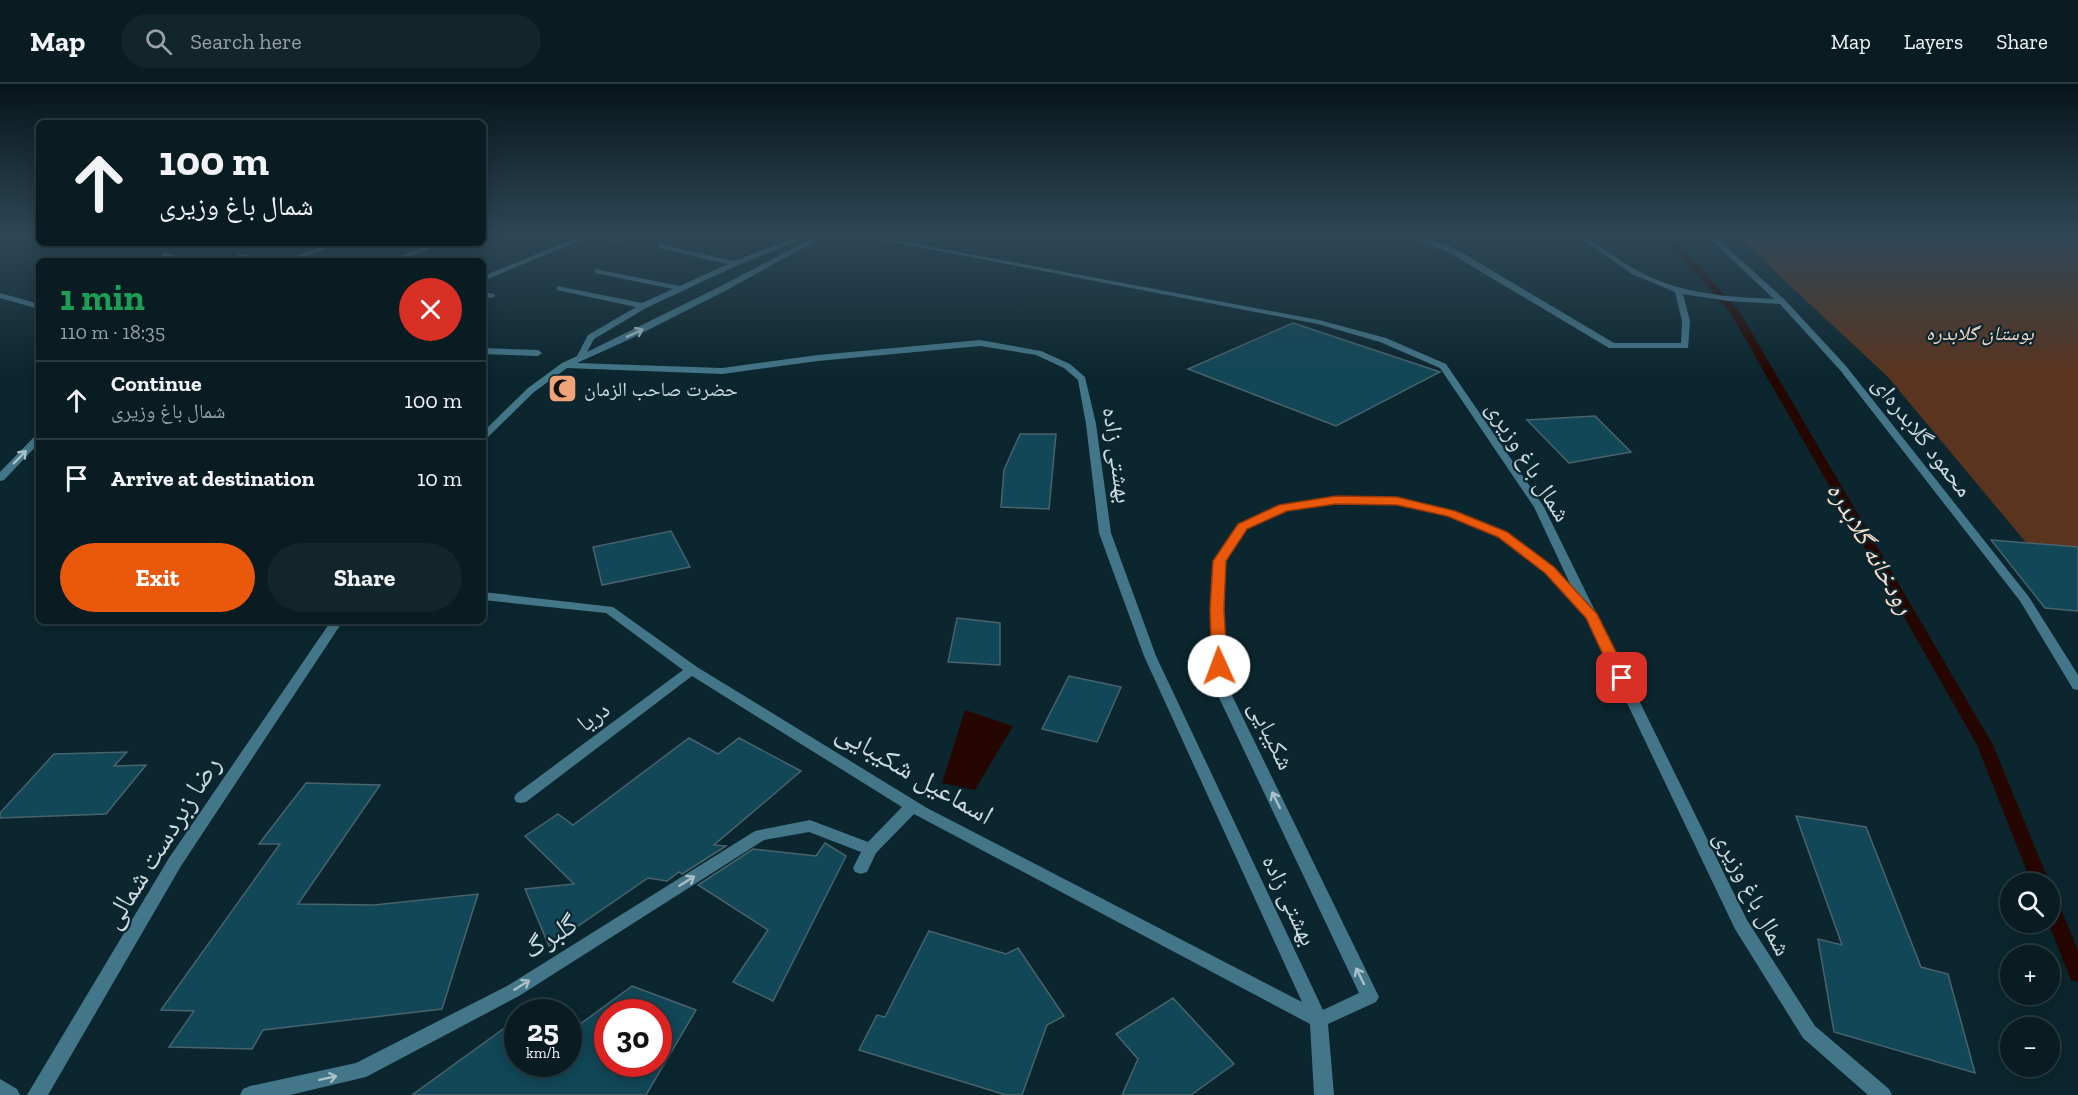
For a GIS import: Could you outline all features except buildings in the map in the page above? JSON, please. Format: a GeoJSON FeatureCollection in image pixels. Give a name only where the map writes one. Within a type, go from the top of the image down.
{"type":"FeatureCollection","features":[{"type":"Feature","properties":{"kind":"street"},"geometry":{"type":"LineString","coordinates":[[647,281],[680,288]]}},
{"type":"Feature","properties":{"kind":"street"},"geometry":{"type":"LineString","coordinates":[[581,356],[591,337],[643,306],[695,281]]}},
{"type":"Feature","properties":{"kind":"street"},"geometry":{"type":"LineString","coordinates":[[486,434],[531,390],[565,364],[627,337],[738,281]]}},
{"type":"Feature","properties":{"kind":"street","name":"شمال باغ وزیری"},"geometry":{"type":"LineString","coordinates":[[1103,281],[1319,322],[1383,340],[1443,366],[1539,507],[1741,924],[1809,1032],[1882,1095]]}},
{"type":"Feature","properties":{"kind":"street"},"geometry":{"type":"LineString","coordinates":[[1503,281],[1612,346],[1685,346],[1686,321],[1679,291]]}},
{"type":"Feature","properties":{"kind":"street"},"geometry":{"type":"LineString","coordinates":[[1653,281],[1679,291],[1702,296],[1782,302]]}},
{"type":"Feature","properties":{"kind":"street","name":"محمود گلابدره‌ای"},"geometry":{"type":"LineString","coordinates":[[1759,281],[1782,302],[1843,368],[2025,600],[2078,686]]}},
{"type":"Feature","properties":{"kind":"street"},"geometry":{"type":"LineString","coordinates":[[560,288],[643,306]]}},
{"type":"Feature","properties":{"kind":"street"},"geometry":{"type":"LineString","coordinates":[[0,295],[36,306]]}},
{"type":"Feature","properties":{"kind":"street","name":"بهشتی زاده"},"geometry":{"type":"LineString","coordinates":[[565,364],[722,370],[818,358],[980,343],[1038,353],[1067,366],[1082,379],[1105,533],[1150,656],[1319,1020]]}},
{"type":"Feature","properties":{"kind":"street"},"geometry":{"type":"LineString","coordinates":[[486,351],[538,353]]}},
{"type":"Feature","properties":{"kind":"street"},"geometry":{"type":"LineString","coordinates":[[0,477],[36,440]]}},
{"type":"Feature","properties":{"kind":"street","name":"شکیبایی"},"geometry":{"type":"LineString","coordinates":[[1319,1020],[1370,997],[1220,685],[1217,609],[1219,561],[1225,552],[1242,527],[1284,508],[1336,500],[1397,501],[1451,513],[1502,535],[1550,570],[1592,617]]}},
{"type":"Feature","properties":{"kind":"street","name":"اسماعیل شکیبایی"},"geometry":{"type":"LineString","coordinates":[[486,596],[609,610],[692,670],[913,806],[1319,1020]]}},
{"type":"Feature","properties":{"kind":"street","name":"رضا زبردست شمالی"},"geometry":{"type":"LineString","coordinates":[[37,1095],[175,862],[335,624]]}},
{"type":"Feature","properties":{"kind":"street","name":"دریا"},"geometry":{"type":"LineString","coordinates":[[521,798],[692,670]]}},
{"type":"Feature","properties":{"kind":"street"},"geometry":{"type":"LineString","coordinates":[[861,868],[870,849],[913,806]]}},
{"type":"Feature","properties":{"kind":"street","name":"گلبرگ"},"geometry":{"type":"LineString","coordinates":[[250,1095],[359,1071],[513,991],[760,835],[810,826],[870,849]]}},
{"type":"Feature","properties":{"kind":"street"},"geometry":{"type":"LineString","coordinates":[[1319,1020],[1324,1095]]}},
{"type":"Feature","properties":{"kind":"street"},"geometry":{"type":"LineString","coordinates":[[0,1088],[10,1095]]}},
{"type":"Feature","properties":{"kind":"green space","name":"بوستان گلابدره"},"geometry":{"type":"Polygon","coordinates":[[[1786,281],[2078,281],[2078,605],[1887,376],[1786,281]]]}},
{"type":"Feature","properties":{"kind":"shaded area"},"geometry":{"type":"Polygon","coordinates":[[[965,710],[1013,726],[975,790],[942,783],[965,710]]]}},
{"type":"Feature","properties":{"kind":"waterway","name":"رودخانه گلابدره"},"geometry":{"type":"LineString","coordinates":[[1708,281],[1734,311],[1985,745],[2037,873]]}},
{"type":"Feature","properties":{"kind":"waterway","name":"رودخانه گلابدره"},"geometry":{"type":"LineString","coordinates":[[2060,930],[2078,974]]}},
{"type":"Feature","properties":{"kind":"place","name":"حضرت صاحب الزمان"},"geometry":{"type":"Point","coordinates":[563,389]}},
{"type":"Feature","properties":{"kind":"route"},"geometry":{"type":"LineString","coordinates":[[1219,666],[1217,609],[1219,561],[1242,527],[1284,508],[1336,500],[1397,501],[1451,513],[1502,535],[1550,570],[1592,617],[1622,678]]}}]}
